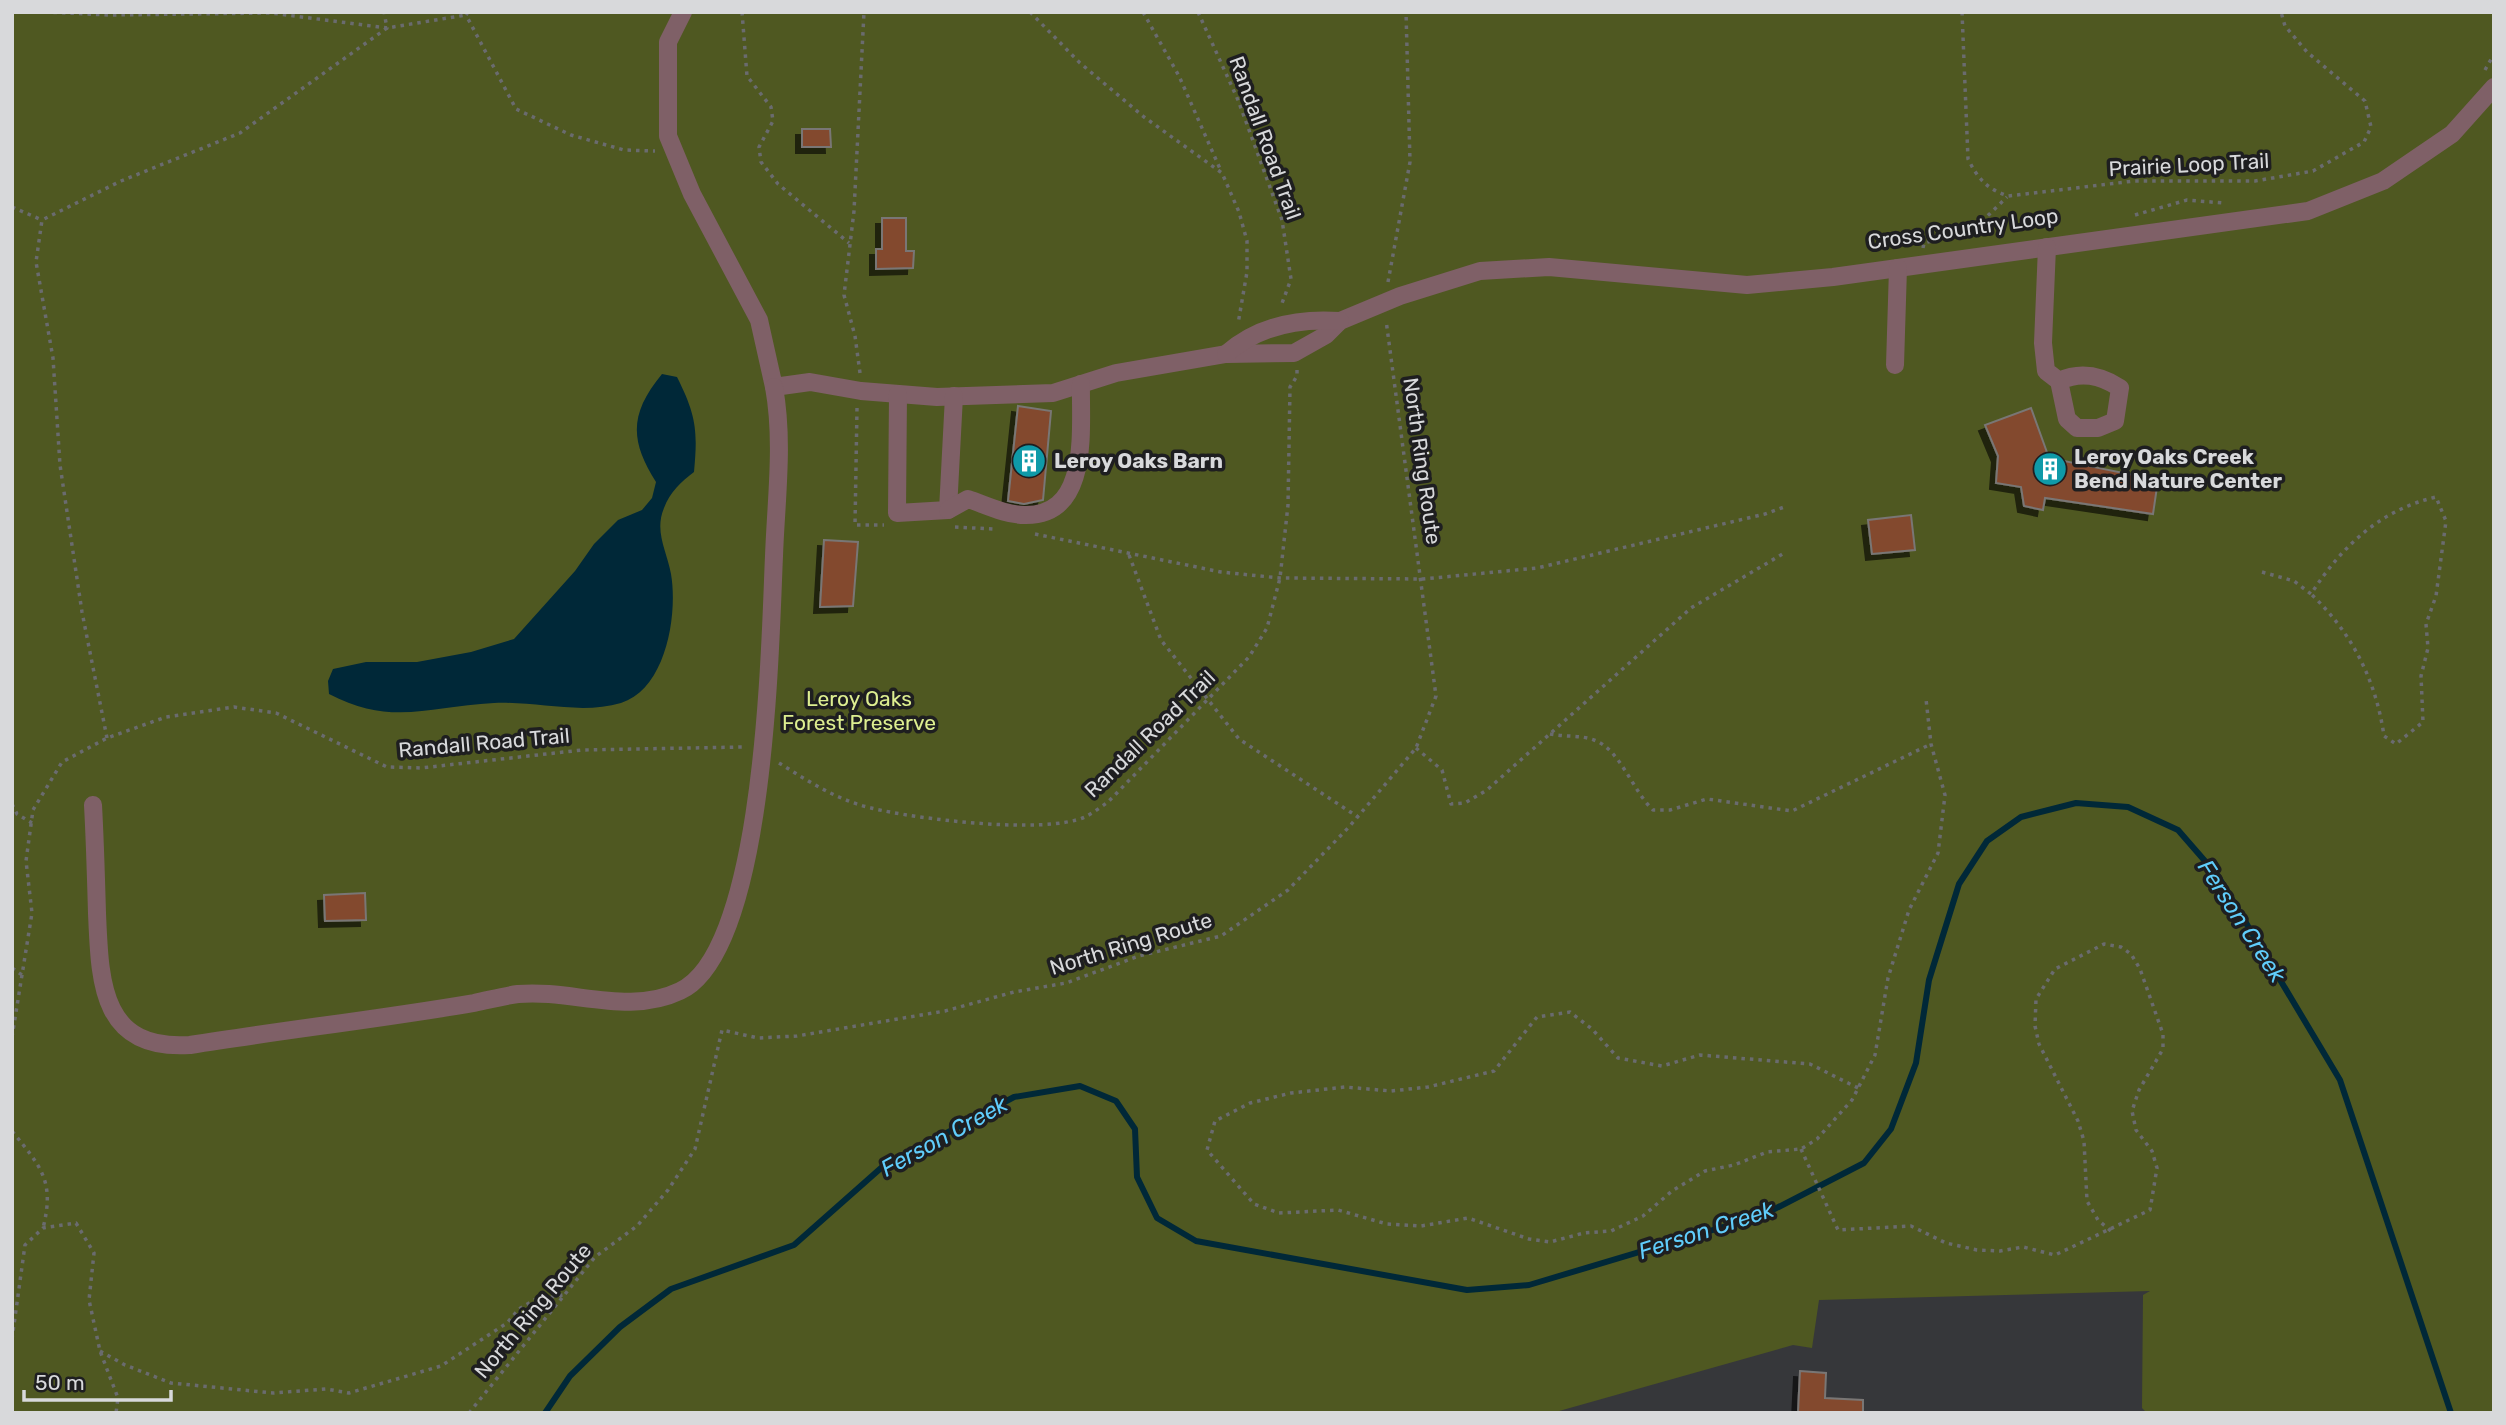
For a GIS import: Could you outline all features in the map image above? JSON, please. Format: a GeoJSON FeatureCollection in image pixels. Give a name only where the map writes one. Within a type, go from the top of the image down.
{"type":"FeatureCollection","features":[{"type":"Feature","properties":{"kind":"street"},"geometry":{"type":"LineString","coordinates":[[93,805],[99,974],[110,1011],[131,1033],[171,1046],[521,994],[595,1002],[654,998],[679,992],[693,983],[716,953],[739,888],[761,769],[769,689],[779,416],[758,320],[725,261],[668,136],[668,42],[682,12]]}},
{"type":"Feature","properties":{"kind":"street"},"geometry":{"type":"LineString","coordinates":[[774,387],[810,383],[861,391],[954,396],[1053,393],[1116,373],[1231,350],[1294,353],[1326,335],[1340,321],[1392,299],[1480,271],[1535,268],[1657,275],[1747,285],[1898,268],[2308,211],[2383,181],[2452,134],[2487,82]]}},
{"type":"Feature","properties":{"kind":"street"},"geometry":{"type":"LineString","coordinates":[[2047,247],[2043,343],[2046,371],[2059,380]]}},
{"type":"Feature","properties":{"kind":"street"},"geometry":{"type":"LineString","coordinates":[[1895,365],[1898,268]]}},
{"type":"Feature","properties":{"kind":"street"},"geometry":{"type":"LineString","coordinates":[[1231,350],[1284,324],[1314,319],[1340,321]]}},
{"type":"Feature","properties":{"kind":"street"},"geometry":{"type":"LineString","coordinates":[[950,519],[968,499],[1024,515],[1047,513],[1073,489],[1080,455],[1081,384]]}},
{"type":"Feature","properties":{"kind":"street"},"geometry":{"type":"LineString","coordinates":[[898,394],[897,513],[950,519]]}},
{"type":"Feature","properties":{"kind":"street"},"geometry":{"type":"LineString","coordinates":[[950,519],[954,396]]}},
{"type":"Feature","properties":{"kind":"path"},"geometry":{"type":"LineString","coordinates":[[45,12],[108,15],[271,13],[387,28],[384,12]]}},
{"type":"Feature","properties":{"kind":"path"},"geometry":{"type":"LineString","coordinates":[[742,12],[747,76],[771,107],[773,121],[758,147],[761,162],[778,184],[849,243]]}},
{"type":"Feature","properties":{"kind":"path"},"geometry":{"type":"LineString","coordinates":[[864,12],[844,295],[855,336],[861,391],[857,408],[855,525],[897,525]]}},
{"type":"Feature","properties":{"kind":"path"},"geometry":{"type":"LineString","coordinates":[[1030,12],[1080,63],[1144,117],[1222,173]]}},
{"type":"Feature","properties":{"kind":"path"},"geometry":{"type":"LineString","coordinates":[[1143,12],[1179,76],[1239,212],[1247,241],[1247,272],[1231,350]]}},
{"type":"Feature","properties":{"kind":"path","name":"Randall Road Trail"},"geometry":{"type":"LineString","coordinates":[[1198,12],[1238,100],[1282,220],[1291,279],[1280,308]]}},
{"type":"Feature","properties":{"kind":"path","name":"North Ring Route"},"geometry":{"type":"LineString","coordinates":[[469,1413],[595,1257],[637,1226],[668,1190],[695,1149],[722,1030],[758,1038],[797,1036],[945,1012],[1013,992],[1066,983],[1139,956],[1221,936],[1289,890],[1358,817],[1416,748],[1436,696],[1392,299],[1410,162],[1406,12]]}},
{"type":"Feature","properties":{"kind":"path"},"geometry":{"type":"LineString","coordinates":[[1924,264],[1924,243],[1973,230],[2008,196],[1979,181],[1968,159],[1962,12]]}},
{"type":"Feature","properties":{"kind":"path","name":"Prairie Loop Trail"},"geometry":{"type":"LineString","coordinates":[[2008,196],[2134,181],[2255,181],[2312,171],[2364,142],[2371,127],[2365,101],[2307,52],[2285,26],[2281,12]]}},
{"type":"Feature","properties":{"kind":"path"},"geometry":{"type":"LineString","coordinates":[[12,207],[42,220],[121,181],[240,133],[387,28],[467,14],[516,109],[571,135],[624,150],[674,152]]}},
{"type":"Feature","properties":{"kind":"path"},"geometry":{"type":"LineString","coordinates":[[2487,82],[2494,54]]}},
{"type":"Feature","properties":{"kind":"path"},"geometry":{"type":"LineString","coordinates":[[2126,217],[2187,200],[2225,203]]}},
{"type":"Feature","properties":{"kind":"path"},"geometry":{"type":"LineString","coordinates":[[42,220],[36,262],[53,358],[60,465],[82,611],[107,738]]}},
{"type":"Feature","properties":{"kind":"path","name":"Randall Road Trail"},"geometry":{"type":"LineString","coordinates":[[773,759],[819,789],[870,808],[1002,824],[1052,824],[1084,817],[1108,802],[1250,657],[1267,628],[1280,578],[1288,505],[1290,387],[1297,376],[1296,360]]}},
{"type":"Feature","properties":{"kind":"path"},"geometry":{"type":"LineString","coordinates":[[2263,572],[2294,582],[2337,618],[2378,696],[2385,736],[2396,744],[2423,722],[2421,676],[2428,648],[2426,624],[2436,596],[2446,521],[2436,497],[2411,503],[2380,518],[2338,557],[2311,594]]}},
{"type":"Feature","properties":{"kind":"path"},"geometry":{"type":"LineString","coordinates":[[1025,532],[1221,572],[1280,578],[1423,579],[1492,574],[1583,559],[1765,514],[1787,506]]}},
{"type":"Feature","properties":{"kind":"path"},"geometry":{"type":"LineString","coordinates":[[950,519],[1000,529]]}},
{"type":"Feature","properties":{"kind":"path"},"geometry":{"type":"LineString","coordinates":[[1416,748],[1442,770],[1451,804],[1465,803],[1487,790],[1691,608],[1786,552]]}},
{"type":"Feature","properties":{"kind":"path"},"geometry":{"type":"LineString","coordinates":[[1129,555],[1161,640],[1239,739],[1358,817]]}},
{"type":"Feature","properties":{"kind":"path"},"geometry":{"type":"LineString","coordinates":[[1858,1088],[1810,1064],[1700,1055],[1662,1066],[1618,1058],[1592,1029],[1570,1012],[1537,1017],[1494,1071],[1427,1087],[1391,1091],[1345,1087],[1291,1093],[1250,1103],[1215,1121],[1207,1150],[1254,1204],[1279,1213],[1338,1210],[1387,1224],[1421,1226],[1468,1218],[1550,1242],[1584,1233],[1611,1231],[1643,1216],[1672,1191],[1705,1171],[1734,1165],[1767,1152],[1801,1149],[1817,1139],[1852,1100],[1875,1055],[1888,978],[1909,910],[1938,853],[1945,795],[1931,744],[1926,699]]}},
{"type":"Feature","properties":{"kind":"path","name":"Randall Road Trail"},"geometry":{"type":"LineString","coordinates":[[12,1037],[32,913],[26,861],[33,810],[62,762],[107,738],[166,717],[234,707],[276,713],[387,767],[421,768],[582,750],[705,746],[745,747],[755,751]]}},
{"type":"Feature","properties":{"kind":"path"},"geometry":{"type":"LineString","coordinates":[[1549,734],[1592,739],[1608,746],[1639,796],[1653,810],[1670,810],[1707,799],[1792,811],[1931,744]]}},
{"type":"Feature","properties":{"kind":"path"},"geometry":{"type":"LineString","coordinates":[[12,804],[17,814],[32,822]]}},
{"type":"Feature","properties":{"kind":"path"},"geometry":{"type":"LineString","coordinates":[[1801,1149],[1838,1230],[1911,1226],[1946,1243],[1977,1250],[2000,1251],[2023,1247],[2055,1255],[2111,1231],[2150,1210],[2157,1168],[2152,1151],[2136,1130],[2132,1111],[2139,1090],[2163,1049],[2163,1034],[2140,969],[2132,954],[2121,947],[2104,944],[2055,969],[2036,999],[2035,1026],[2039,1044],[2078,1121],[2084,1142],[2087,1201],[2098,1220],[2111,1231]]}},
{"type":"Feature","properties":{"kind":"path"},"geometry":{"type":"LineString","coordinates":[[12,968],[22,975]]}},
{"type":"Feature","properties":{"kind":"path"},"geometry":{"type":"LineString","coordinates":[[12,1131],[43,1169],[50,1203],[43,1228],[25,1245],[12,1339]]}},
{"type":"Feature","properties":{"kind":"path"},"geometry":{"type":"LineString","coordinates":[[43,1228],[76,1223],[94,1253],[89,1300],[100,1351],[118,1398],[116,1413]]}},
{"type":"Feature","properties":{"kind":"path"},"geometry":{"type":"LineString","coordinates":[[100,1351],[125,1365],[171,1383],[274,1393],[326,1389],[349,1393],[441,1366],[507,1324],[519,1309],[534,1300],[563,1295]]}},
{"type":"Feature","properties":{"kind":"green space","name":"Leroy Oaks Forest Preserve"},"geometry":{"type":"Polygon","coordinates":[[[12,12],[2494,12],[2494,1413],[2147,1413],[2142,1408],[2143,1295],[2150,1291],[1819,1300],[1812,1348],[1793,1345],[1552,1413],[12,1413],[12,12]]]}},
{"type":"Feature","properties":{"kind":"water"},"geometry":{"type":"Polygon","coordinates":[[[662,374],[677,377],[688,402],[694,423],[695,457],[694,472],[673,492],[661,517],[661,533],[671,574],[672,609],[666,649],[649,683],[636,695],[621,703],[590,708],[494,703],[392,712],[372,710],[329,694],[328,681],[333,669],[366,662],[417,662],[471,652],[514,639],[575,571],[594,544],[618,520],[642,510],[652,498],[656,482],[641,453],[637,428],[643,402],[662,374]]]}},
{"type":"Feature","properties":{"kind":"building"},"geometry":{"type":"Polygon","coordinates":[[[802,129],[830,129],[831,147],[802,147],[802,129]]]}},
{"type":"Feature","properties":{"kind":"building"},"geometry":{"type":"Polygon","coordinates":[[[882,218],[906,218],[906,251],[914,251],[913,268],[876,269],[876,249],[882,249],[882,218]]]}},
{"type":"Feature","properties":{"kind":"building","name":"Leroy Oaks Barn"},"geometry":{"type":"Polygon","coordinates":[[[1018,406],[1051,411],[1043,500],[1024,504],[1008,501],[1018,406]]]}},
{"type":"Feature","properties":{"kind":"building","name":"Leroy Oaks Creek Bend Nature Center"},"geometry":{"type":"Polygon","coordinates":[[[2031,408],[2049,458],[2158,480],[2153,514],[2045,498],[2043,510],[2024,506],[2021,487],[1996,483],[1998,456],[1985,425],[2031,408]]]}},
{"type":"Feature","properties":{"kind":"building"},"geometry":{"type":"Polygon","coordinates":[[[1911,515],[1915,550],[1872,554],[1868,520],[1911,515]]]}},
{"type":"Feature","properties":{"kind":"building"},"geometry":{"type":"Polygon","coordinates":[[[824,540],[858,542],[853,606],[820,607],[824,540]]]}},
{"type":"Feature","properties":{"kind":"building"},"geometry":{"type":"Polygon","coordinates":[[[365,893],[366,920],[325,921],[324,895],[365,893]]]}},
{"type":"Feature","properties":{"kind":"building"},"geometry":{"type":"Polygon","coordinates":[[[1800,1371],[1826,1373],[1825,1398],[1863,1400],[1863,1413],[1798,1413],[1800,1371]]]}},
{"type":"Feature","properties":{"kind":"waterway","name":"Ferson Creek"},"geometry":{"type":"LineString","coordinates":[[545,1413],[570,1376],[620,1327],[671,1289],[794,1245],[881,1168],[1014,1097],[1080,1086],[1116,1101],[1135,1129],[1137,1177],[1157,1218],[1196,1241],[1467,1290],[1529,1285],[1763,1215],[1864,1163],[1891,1129],[1916,1063],[1929,980],[1959,884],[1987,841],[2021,817],[2076,803],[2128,807],[2178,830],[2218,876],[2340,1080],[2451,1413]]}},
{"type":"Feature","properties":{"kind":"place","name":"Leroy Oaks Barn"},"geometry":{"type":"Point","coordinates":[1029,461]}},
{"type":"Feature","properties":{"kind":"place","name":"Leroy Oaks Creek Bend Nature Center"},"geometry":{"type":"Point","coordinates":[2050,469]}}]}
